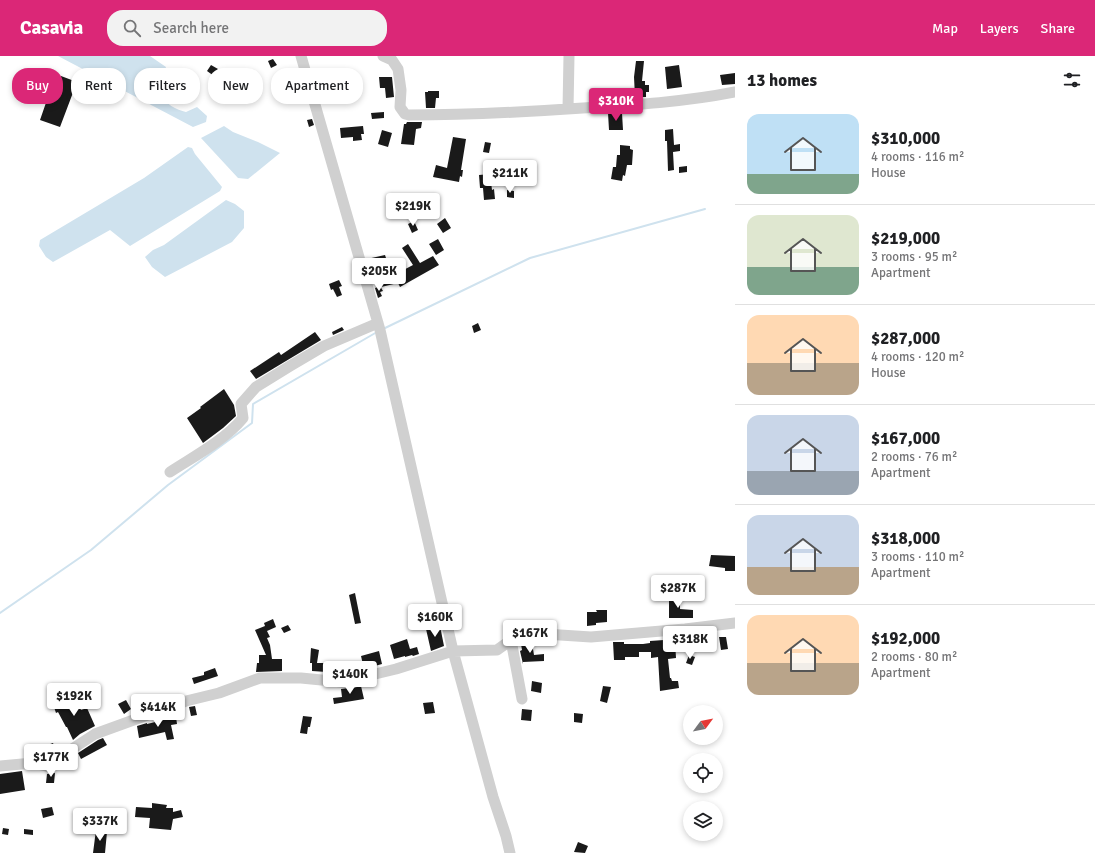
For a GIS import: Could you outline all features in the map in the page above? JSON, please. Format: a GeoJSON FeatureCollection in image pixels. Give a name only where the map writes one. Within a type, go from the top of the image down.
{"type":"FeatureCollection","features":[{"type":"Feature","properties":{"kind":"street"},"geometry":{"type":"LineString","coordinates":[[301,56],[378,323],[453,651],[510,853]]}},
{"type":"Feature","properties":{"kind":"street"},"geometry":{"type":"LineString","coordinates":[[383,56],[392,60],[398,69],[401,90],[400,107],[405,114],[410,115],[493,114],[628,106],[693,99],[735,92]]}},
{"type":"Feature","properties":{"kind":"street"},"geometry":{"type":"LineString","coordinates":[[568,110],[569,56]]}},
{"type":"Feature","properties":{"kind":"street"},"geometry":{"type":"LineString","coordinates":[[170,472],[220,438],[239,423],[243,418],[241,404],[256,387],[324,346],[378,323]]}},
{"type":"Feature","properties":{"kind":"street"},"geometry":{"type":"LineString","coordinates":[[0,766],[33,762],[50,767],[58,762],[69,751],[95,734],[186,701],[219,693],[260,678],[301,678],[342,682],[396,669],[453,651],[497,650],[511,640],[516,634],[522,631],[591,637],[686,630],[735,623]]}},
{"type":"Feature","properties":{"kind":"street"},"geometry":{"type":"LineString","coordinates":[[511,640],[522,699]]}},
{"type":"Feature","properties":{"kind":"water"},"geometry":{"type":"Polygon","coordinates":[[[58,56],[150,56],[166,67],[134,68],[134,96],[126,92],[126,68],[81,68],[58,56]]]}},
{"type":"Feature","properties":{"kind":"water"},"geometry":{"type":"Polygon","coordinates":[[[149,104],[169,104],[179,110],[186,112],[197,107],[207,116],[206,122],[193,127],[149,104]]]}},
{"type":"Feature","properties":{"kind":"water"},"geometry":{"type":"Polygon","coordinates":[[[224,126],[233,132],[280,153],[248,179],[238,178],[201,138],[224,126]]]}},
{"type":"Feature","properties":{"kind":"water"},"geometry":{"type":"Polygon","coordinates":[[[188,147],[192,148],[195,154],[222,187],[220,191],[130,246],[110,230],[53,262],[46,257],[39,246],[40,240],[144,178],[188,147]]]}},
{"type":"Feature","properties":{"kind":"water"},"geometry":{"type":"Polygon","coordinates":[[[226,200],[235,204],[244,211],[244,228],[232,242],[165,277],[152,267],[145,257],[226,200]]]}},
{"type":"Feature","properties":{"kind":"building"},"geometry":{"type":"Polygon","coordinates":[[[273,59],[277,65],[271,68],[268,61],[273,59]]]}},
{"type":"Feature","properties":{"kind":"building"},"geometry":{"type":"Polygon","coordinates":[[[636,61],[644,61],[642,81],[645,81],[645,85],[649,85],[649,92],[646,92],[646,97],[635,97],[634,77],[636,61]]]}},
{"type":"Feature","properties":{"kind":"building"},"geometry":{"type":"Polygon","coordinates":[[[211,65],[216,68],[209,68],[211,65]]]}},
{"type":"Feature","properties":{"kind":"building"},"geometry":{"type":"Polygon","coordinates":[[[679,65],[682,87],[667,89],[665,67],[679,65]]]}},
{"type":"Feature","properties":{"kind":"building"},"geometry":{"type":"Polygon","coordinates":[[[735,73],[735,84],[722,85],[720,75],[735,73]]]}},
{"type":"Feature","properties":{"kind":"building"},"geometry":{"type":"Polygon","coordinates":[[[63,77],[71,80],[71,98],[60,127],[40,120],[46,104],[63,104],[63,77]]]}},
{"type":"Feature","properties":{"kind":"building"},"geometry":{"type":"Polygon","coordinates":[[[379,77],[392,77],[394,97],[386,98],[385,88],[380,88],[379,77]]]}},
{"type":"Feature","properties":{"kind":"building"},"geometry":{"type":"Polygon","coordinates":[[[439,91],[439,98],[436,98],[435,108],[426,108],[425,92],[439,91]]]}},
{"type":"Feature","properties":{"kind":"building"},"geometry":{"type":"Polygon","coordinates":[[[384,112],[384,118],[372,119],[371,113],[384,112]]]}},
{"type":"Feature","properties":{"kind":"building"},"geometry":{"type":"Polygon","coordinates":[[[608,113],[622,113],[623,130],[609,130],[608,113]]]}},
{"type":"Feature","properties":{"kind":"building"},"geometry":{"type":"Polygon","coordinates":[[[312,119],[314,125],[309,127],[307,120],[312,119]]]}},
{"type":"Feature","properties":{"kind":"building"},"geometry":{"type":"Polygon","coordinates":[[[407,122],[422,122],[421,128],[416,129],[414,145],[401,144],[404,124],[407,122]]]}},
{"type":"Feature","properties":{"kind":"building"},"geometry":{"type":"Polygon","coordinates":[[[363,126],[364,134],[361,134],[362,140],[353,141],[353,137],[341,138],[340,128],[363,126]]]}},
{"type":"Feature","properties":{"kind":"building"},"geometry":{"type":"Polygon","coordinates":[[[673,129],[674,145],[680,144],[680,151],[673,152],[674,170],[668,171],[665,130],[673,129]]]}},
{"type":"Feature","properties":{"kind":"building"},"geometry":{"type":"Polygon","coordinates":[[[382,130],[392,133],[388,147],[378,144],[382,130]]]}},
{"type":"Feature","properties":{"kind":"building"},"geometry":{"type":"Polygon","coordinates":[[[453,137],[466,139],[461,170],[463,170],[462,177],[460,176],[459,182],[433,177],[436,165],[447,168],[453,137]]]}},
{"type":"Feature","properties":{"kind":"building"},"geometry":{"type":"Polygon","coordinates":[[[485,142],[491,143],[489,153],[483,152],[485,142]]]}},
{"type":"Feature","properties":{"kind":"building"},"geometry":{"type":"Polygon","coordinates":[[[620,145],[630,146],[630,149],[633,150],[632,165],[627,165],[625,176],[623,175],[622,181],[611,179],[613,167],[616,167],[617,155],[620,155],[620,145]]]}},
{"type":"Feature","properties":{"kind":"building"},"geometry":{"type":"Polygon","coordinates":[[[687,166],[687,172],[679,173],[679,167],[687,166]]]}},
{"type":"Feature","properties":{"kind":"building"},"geometry":{"type":"Polygon","coordinates":[[[490,174],[495,199],[484,200],[483,188],[480,188],[479,175],[490,174]]]}},
{"type":"Feature","properties":{"kind":"building"},"geometry":{"type":"Polygon","coordinates":[[[507,190],[514,191],[514,198],[507,197],[507,190]]]}},
{"type":"Feature","properties":{"kind":"building"},"geometry":{"type":"Polygon","coordinates":[[[445,218],[451,228],[443,233],[437,224],[445,218]]]}},
{"type":"Feature","properties":{"kind":"building"},"geometry":{"type":"Polygon","coordinates":[[[414,221],[418,230],[412,233],[408,224],[414,221]]]}},
{"type":"Feature","properties":{"kind":"building"},"geometry":{"type":"Polygon","coordinates":[[[438,239],[444,250],[436,255],[429,244],[438,239]]]}},
{"type":"Feature","properties":{"kind":"building"},"geometry":{"type":"Polygon","coordinates":[[[408,244],[420,263],[433,256],[439,265],[400,287],[398,283],[381,287],[377,269],[370,270],[367,259],[385,255],[392,276],[413,265],[402,248],[408,244]]]}},
{"type":"Feature","properties":{"kind":"building"},"geometry":{"type":"Polygon","coordinates":[[[339,280],[342,286],[339,287],[342,295],[337,297],[333,289],[331,290],[329,284],[339,280]]]}},
{"type":"Feature","properties":{"kind":"building"},"geometry":{"type":"Polygon","coordinates":[[[380,286],[383,291],[380,292],[382,296],[378,298],[375,288],[380,286]]]}},
{"type":"Feature","properties":{"kind":"building"},"geometry":{"type":"Polygon","coordinates":[[[478,323],[481,330],[474,333],[472,326],[478,323]]]}},
{"type":"Feature","properties":{"kind":"building"},"geometry":{"type":"Polygon","coordinates":[[[342,327],[344,330],[333,335],[332,332],[342,327]]]}},
{"type":"Feature","properties":{"kind":"building"},"geometry":{"type":"Polygon","coordinates":[[[315,332],[321,340],[256,379],[250,371],[279,352],[281,355],[315,332]]]}},
{"type":"Feature","properties":{"kind":"building"},"geometry":{"type":"Polygon","coordinates":[[[224,389],[234,405],[236,416],[203,443],[187,418],[224,389]]]}},
{"type":"Feature","properties":{"kind":"building"},"geometry":{"type":"Polygon","coordinates":[[[711,555],[735,556],[735,571],[725,571],[725,568],[709,566],[711,555]]]}},
{"type":"Feature","properties":{"kind":"building"},"geometry":{"type":"Polygon","coordinates":[[[355,593],[361,623],[355,624],[349,595],[355,593]]]}},
{"type":"Feature","properties":{"kind":"building"},"geometry":{"type":"Polygon","coordinates":[[[668,595],[679,595],[678,603],[680,603],[680,609],[693,610],[693,618],[669,618],[668,595]]]}},
{"type":"Feature","properties":{"kind":"building"},"geometry":{"type":"Polygon","coordinates":[[[596,610],[607,610],[607,622],[587,626],[587,612],[597,612],[596,610]]]}},
{"type":"Feature","properties":{"kind":"building"},"geometry":{"type":"Polygon","coordinates":[[[273,619],[276,627],[267,631],[270,637],[267,638],[270,645],[272,659],[282,659],[282,671],[256,672],[257,663],[259,663],[259,655],[266,655],[255,630],[265,626],[264,623],[273,619]]]}},
{"type":"Feature","properties":{"kind":"building"},"geometry":{"type":"Polygon","coordinates":[[[288,625],[291,630],[284,633],[281,628],[288,625]]]}},
{"type":"Feature","properties":{"kind":"building"},"geometry":{"type":"Polygon","coordinates":[[[440,626],[444,646],[431,651],[426,629],[440,626]]]}},
{"type":"Feature","properties":{"kind":"building"},"geometry":{"type":"Polygon","coordinates":[[[719,637],[726,637],[728,649],[721,650],[719,637]]]}},
{"type":"Feature","properties":{"kind":"building"},"geometry":{"type":"Polygon","coordinates":[[[407,639],[410,649],[417,647],[419,654],[394,659],[390,645],[407,639]]]}},
{"type":"Feature","properties":{"kind":"building"},"geometry":{"type":"Polygon","coordinates":[[[664,640],[664,642],[675,641],[676,658],[668,659],[670,678],[672,681],[678,681],[679,688],[660,691],[658,657],[651,658],[651,652],[639,652],[639,657],[625,657],[625,660],[614,660],[613,642],[624,642],[624,644],[643,644],[650,643],[650,641],[664,640]]]}},
{"type":"Feature","properties":{"kind":"building"},"geometry":{"type":"Polygon","coordinates":[[[532,643],[534,655],[544,654],[544,661],[523,662],[523,664],[520,651],[522,650],[521,644],[532,643]]]}},
{"type":"Feature","properties":{"kind":"building"},"geometry":{"type":"Polygon","coordinates":[[[311,648],[319,650],[317,663],[327,663],[327,672],[312,671],[312,663],[310,663],[311,648]]]}},
{"type":"Feature","properties":{"kind":"building"},"geometry":{"type":"Polygon","coordinates":[[[379,651],[382,664],[364,669],[361,656],[379,651]]]}},
{"type":"Feature","properties":{"kind":"building"},"geometry":{"type":"Polygon","coordinates":[[[689,655],[695,657],[692,665],[686,663],[689,655]]]}},
{"type":"Feature","properties":{"kind":"building"},"geometry":{"type":"Polygon","coordinates":[[[215,668],[218,676],[194,684],[192,678],[204,675],[204,672],[215,668]]]}},
{"type":"Feature","properties":{"kind":"building"},"geometry":{"type":"Polygon","coordinates":[[[532,681],[542,683],[541,693],[531,691],[532,681]]]}},
{"type":"Feature","properties":{"kind":"building"},"geometry":{"type":"Polygon","coordinates":[[[361,686],[364,699],[334,704],[333,698],[342,697],[341,689],[361,686]]]}},
{"type":"Feature","properties":{"kind":"building"},"geometry":{"type":"Polygon","coordinates":[[[603,686],[611,687],[607,703],[600,701],[603,686]]]}},
{"type":"Feature","properties":{"kind":"building"},"geometry":{"type":"Polygon","coordinates":[[[75,698],[81,710],[87,708],[95,726],[80,734],[73,740],[58,712],[56,713],[53,704],[67,700],[68,702],[75,698]]]}},
{"type":"Feature","properties":{"kind":"building"},"geometry":{"type":"Polygon","coordinates":[[[126,700],[131,709],[124,714],[118,704],[126,700]]]}},
{"type":"Feature","properties":{"kind":"building"},"geometry":{"type":"Polygon","coordinates":[[[140,700],[144,708],[136,712],[132,704],[140,700]]]}},
{"type":"Feature","properties":{"kind":"building"},"geometry":{"type":"Polygon","coordinates":[[[433,702],[435,713],[425,714],[423,703],[433,702]]]}},
{"type":"Feature","properties":{"kind":"building"},"geometry":{"type":"Polygon","coordinates":[[[195,706],[197,715],[191,716],[189,707],[195,706]]]}},
{"type":"Feature","properties":{"kind":"building"},"geometry":{"type":"Polygon","coordinates":[[[522,709],[532,710],[531,721],[521,720],[522,709]]]}},
{"type":"Feature","properties":{"kind":"building"},"geometry":{"type":"Polygon","coordinates":[[[574,713],[583,714],[582,723],[574,722],[574,713]]]}},
{"type":"Feature","properties":{"kind":"building"},"geometry":{"type":"Polygon","coordinates":[[[303,716],[312,717],[307,734],[300,733],[303,716]]]}},
{"type":"Feature","properties":{"kind":"building"},"geometry":{"type":"Polygon","coordinates":[[[176,717],[177,724],[171,725],[174,739],[167,740],[165,732],[139,738],[137,726],[176,717]]]}},
{"type":"Feature","properties":{"kind":"building"},"geometry":{"type":"Polygon","coordinates":[[[103,738],[107,745],[81,759],[78,753],[103,738]]]}},
{"type":"Feature","properties":{"kind":"building"},"geometry":{"type":"Polygon","coordinates":[[[53,743],[57,753],[49,760],[46,759],[42,747],[53,743]]]}},
{"type":"Feature","properties":{"kind":"building"},"geometry":{"type":"Polygon","coordinates":[[[22,771],[25,790],[0,794],[0,774],[22,771]]]}},
{"type":"Feature","properties":{"kind":"building"},"geometry":{"type":"Polygon","coordinates":[[[55,773],[54,783],[46,783],[47,774],[55,773]]]}},
{"type":"Feature","properties":{"kind":"building"},"geometry":{"type":"Polygon","coordinates":[[[152,803],[167,805],[166,808],[173,808],[173,812],[181,810],[183,817],[173,819],[171,830],[149,828],[150,818],[135,817],[136,807],[152,808],[152,803]]]}},
{"type":"Feature","properties":{"kind":"building"},"geometry":{"type":"Polygon","coordinates":[[[52,807],[54,815],[43,818],[41,809],[52,807]]]}},
{"type":"Feature","properties":{"kind":"building"},"geometry":{"type":"Polygon","coordinates":[[[3,828],[9,829],[8,835],[2,834],[3,828]]]}},
{"type":"Feature","properties":{"kind":"building"},"geometry":{"type":"Polygon","coordinates":[[[24,829],[33,830],[33,835],[24,834],[24,829]]]}},
{"type":"Feature","properties":{"kind":"building"},"geometry":{"type":"Polygon","coordinates":[[[96,830],[107,832],[105,853],[93,853],[96,830]]]}},
{"type":"Feature","properties":{"kind":"building"},"geometry":{"type":"Polygon","coordinates":[[[578,842],[588,846],[585,853],[574,852],[578,842]]]}},
{"type":"Feature","properties":{"kind":"waterway"},"geometry":{"type":"LineString","coordinates":[[383,329],[530,258],[705,209]]}},
{"type":"Feature","properties":{"kind":"waterway"},"geometry":{"type":"LineString","coordinates":[[0,613],[91,550],[168,485],[252,423],[253,404],[377,332]]}}]}
